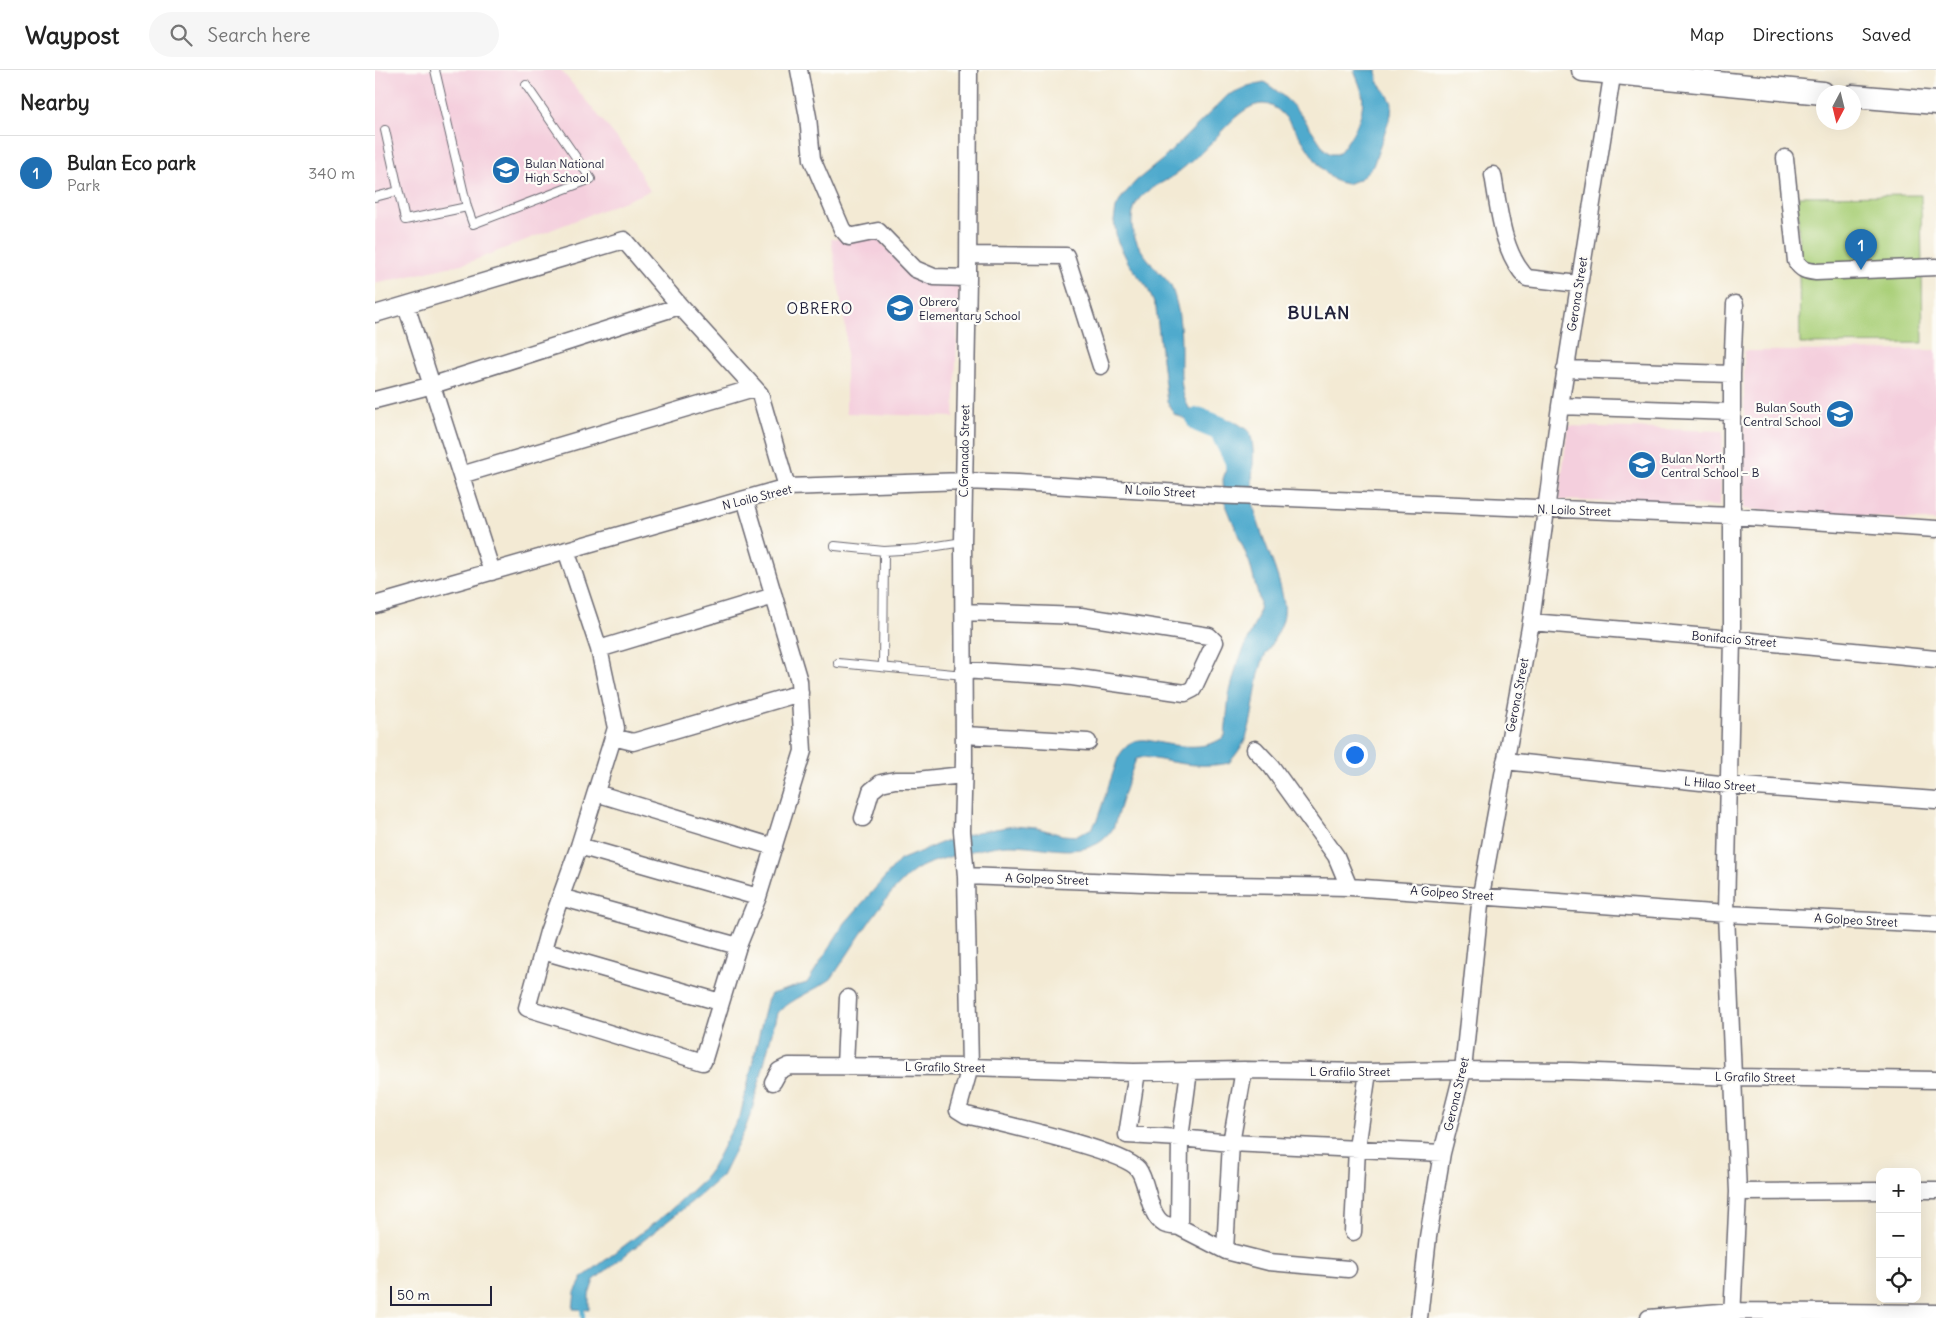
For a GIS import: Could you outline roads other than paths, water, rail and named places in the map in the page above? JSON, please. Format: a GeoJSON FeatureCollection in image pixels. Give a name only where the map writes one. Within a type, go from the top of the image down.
{"type":"FeatureCollection","features":[{"type":"Feature","properties":{"kind":"street"},"geometry":{"type":"LineString","coordinates":[[799,70],[808,117],[812,159],[843,230],[849,237],[878,231],[915,269],[934,276],[968,278]]}},
{"type":"Feature","properties":{"kind":"street","name":"C.Granado Street"},"geometry":{"type":"LineString","coordinates":[[969,70],[968,278],[963,542],[964,735],[962,831],[966,876],[970,1067],[958,1110],[966,1116],[1049,1136],[1125,1159]]}},
{"type":"Feature","properties":{"kind":"street"},"geometry":{"type":"LineString","coordinates":[[1583,70],[1773,80],[1816,92]]}},
{"type":"Feature","properties":{"kind":"street","name":"Gerona Street"},"geometry":{"type":"LineString","coordinates":[[1419,1318],[1428,1237],[1442,1153],[1463,1070],[1481,895],[1531,622],[1565,369],[1613,71]]}},
{"type":"Feature","properties":{"kind":"street"},"geometry":{"type":"LineString","coordinates":[[1861,97],[1936,103]]}},
{"type":"Feature","properties":{"kind":"street"},"geometry":{"type":"LineString","coordinates":[[1785,158],[1796,261],[1800,268],[1817,272],[1936,267]]}},
{"type":"Feature","properties":{"kind":"street"},"geometry":{"type":"LineString","coordinates":[[1493,175],[1505,238],[1522,272],[1527,278],[1578,284]]}},
{"type":"Feature","properties":{"kind":"street"},"geometry":{"type":"LineString","coordinates":[[375,314],[624,240],[680,306],[760,394],[787,487]]}},
{"type":"Feature","properties":{"kind":"street"},"geometry":{"type":"LineString","coordinates":[[968,255],[1066,256],[1101,366]]}},
{"type":"Feature","properties":{"kind":"street"},"geometry":{"type":"LineString","coordinates":[[1732,1315],[1738,1192],[1726,914],[1732,639],[1732,374],[1735,304]]}},
{"type":"Feature","properties":{"kind":"street"},"geometry":{"type":"LineString","coordinates":[[405,305],[433,385],[492,572]]}},
{"type":"Feature","properties":{"kind":"street"},"geometry":{"type":"LineString","coordinates":[[375,400],[433,385],[680,306]]}},
{"type":"Feature","properties":{"kind":"street"},"geometry":{"type":"LineString","coordinates":[[1565,369],[1732,374]]}},
{"type":"Feature","properties":{"kind":"street"},"geometry":{"type":"LineString","coordinates":[[461,475],[754,388]]}},
{"type":"Feature","properties":{"kind":"street"},"geometry":{"type":"LineString","coordinates":[[1560,406],[1732,412]]}},
{"type":"Feature","properties":{"kind":"street","name":"N Loilo Street"},"geometry":{"type":"LineString","coordinates":[[375,605],[787,487],[964,482],[1019,483],[1213,494]]}},
{"type":"Feature","properties":{"kind":"street","name":"N. Loilo Street"},"geometry":{"type":"LineString","coordinates":[[1213,494],[1732,516],[1936,529]]}},
{"type":"Feature","properties":{"kind":"street"},"geometry":{"type":"LineString","coordinates":[[566,550],[599,649],[616,728],[579,846],[560,897],[527,1008],[703,1062],[738,946],[758,897],[803,751],[799,681],[745,499]]}},
{"type":"Feature","properties":{"kind":"street"},"geometry":{"type":"LineString","coordinates":[[599,649],[774,596]]}},
{"type":"Feature","properties":{"kind":"street"},"geometry":{"type":"LineString","coordinates":[[963,612],[1081,616],[1209,636],[1215,642],[1193,689],[1185,693],[1072,677],[963,672]]}},
{"type":"Feature","properties":{"kind":"street","name":"Bonifacio Street"},"geometry":{"type":"LineString","coordinates":[[1531,622],[1936,659]]}},
{"type":"Feature","properties":{"kind":"street"},"geometry":{"type":"LineString","coordinates":[[613,737],[633,742],[800,693]]}},
{"type":"Feature","properties":{"kind":"street"},"geometry":{"type":"LineString","coordinates":[[964,735],[1088,742]]}},
{"type":"Feature","properties":{"kind":"street"},"geometry":{"type":"LineString","coordinates":[[1255,749],[1271,766],[1332,850],[1349,887]]}},
{"type":"Feature","properties":{"kind":"street","name":"L Hilao Street"},"geometry":{"type":"LineString","coordinates":[[1505,761],[1729,785],[1936,800]]}},
{"type":"Feature","properties":{"kind":"street"},"geometry":{"type":"LineString","coordinates":[[863,818],[871,791],[881,783],[963,775]]}},
{"type":"Feature","properties":{"kind":"street"},"geometry":{"type":"LineString","coordinates":[[596,793],[774,847]]}},
{"type":"Feature","properties":{"kind":"street"},"geometry":{"type":"LineString","coordinates":[[579,846],[758,897]]}},
{"type":"Feature","properties":{"kind":"street","name":"A Golpeo Street"},"geometry":{"type":"LineString","coordinates":[[966,876],[1169,884],[1349,887],[1726,914],[1936,924]]}},
{"type":"Feature","properties":{"kind":"street"},"geometry":{"type":"LineString","coordinates":[[560,897],[738,946]]}},
{"type":"Feature","properties":{"kind":"street"},"geometry":{"type":"LineString","coordinates":[[543,952],[720,1002]]}},
{"type":"Feature","properties":{"kind":"street"},"geometry":{"type":"LineString","coordinates":[[845,1066],[849,998]]}},
{"type":"Feature","properties":{"kind":"street","name":"L Grafilo Street"},"geometry":{"type":"LineString","coordinates":[[773,1082],[779,1071],[789,1066],[970,1067],[1137,1072],[1244,1070],[1368,1072],[1463,1070],[1570,1071],[1733,1077],[1936,1080]]}},
{"type":"Feature","properties":{"kind":"street"},"geometry":{"type":"LineString","coordinates":[[1225,1250],[1231,1144],[1244,1070]]}},
{"type":"Feature","properties":{"kind":"street"},"geometry":{"type":"LineString","coordinates":[[1179,1227],[1180,1138],[1189,1071]]}},
{"type":"Feature","properties":{"kind":"street"},"geometry":{"type":"LineString","coordinates":[[1137,1072],[1125,1159],[1138,1169],[1156,1216],[1164,1224],[1179,1227],[1225,1250],[1269,1262],[1348,1269]]}},
{"type":"Feature","properties":{"kind":"street"},"geometry":{"type":"LineString","coordinates":[[1353,1232],[1357,1148],[1368,1072]]}},
{"type":"Feature","properties":{"kind":"street"},"geometry":{"type":"LineString","coordinates":[[1127,1136],[1180,1138],[1231,1144],[1442,1153]]}},
{"type":"Feature","properties":{"kind":"street"},"geometry":{"type":"LineString","coordinates":[[1738,1192],[1876,1190]]}},
{"type":"Feature","properties":{"kind":"street"},"geometry":{"type":"LineString","coordinates":[[1921,1190],[1936,1190]]}},
{"type":"Feature","properties":{"kind":"street"},"geometry":{"type":"LineString","coordinates":[[1649,1318],[1732,1315],[1936,1313]]}},
{"type":"Feature","properties":{"kind":"lane"},"geometry":{"type":"LineString","coordinates":[[435,70],[467,207],[473,224],[591,179],[526,85]]}},
{"type":"Feature","properties":{"kind":"lane"},"geometry":{"type":"LineString","coordinates":[[385,130],[405,220],[467,207]]}},
{"type":"Feature","properties":{"kind":"lane"},"geometry":{"type":"LineString","coordinates":[[375,197],[398,191]]}},
{"type":"Feature","properties":{"kind":"lane"},"geometry":{"type":"LineString","coordinates":[[835,546],[884,551],[918,549],[963,542]]}},
{"type":"Feature","properties":{"kind":"lane"},"geometry":{"type":"LineString","coordinates":[[883,667],[884,551]]}},
{"type":"Feature","properties":{"kind":"lane"},"geometry":{"type":"LineString","coordinates":[[838,663],[963,672]]}},
{"type":"Feature","properties":{"kind":"water"},"geometry":{"type":"Polygon","coordinates":[[[1354,70],[1377,70],[1378,82],[1392,103],[1391,115],[1373,166],[1360,179],[1347,184],[1334,180],[1316,161],[1282,113],[1273,107],[1263,104],[1255,105],[1231,121],[1205,149],[1181,170],[1145,193],[1136,203],[1132,218],[1132,227],[1137,243],[1147,258],[1170,284],[1174,294],[1180,327],[1182,388],[1189,408],[1192,412],[1202,416],[1231,420],[1250,432],[1253,451],[1252,497],[1257,519],[1282,591],[1284,612],[1281,627],[1263,660],[1249,728],[1240,748],[1229,763],[1218,765],[1186,764],[1144,757],[1136,759],[1112,830],[1103,840],[1092,846],[1066,850],[1004,845],[939,860],[921,867],[909,875],[872,918],[831,979],[790,1003],[777,1013],[752,1110],[744,1132],[722,1176],[594,1280],[589,1295],[589,1310],[573,1309],[575,1292],[583,1277],[666,1214],[704,1179],[711,1170],[740,1117],[767,1001],[771,994],[807,983],[844,924],[900,860],[941,843],[977,832],[1014,826],[1037,828],[1062,835],[1077,836],[1092,828],[1097,820],[1118,758],[1131,743],[1146,740],[1177,746],[1195,746],[1211,744],[1225,736],[1229,695],[1237,665],[1258,616],[1260,603],[1250,564],[1224,500],[1223,479],[1235,450],[1234,441],[1174,414],[1167,402],[1156,308],[1147,287],[1129,264],[1117,240],[1114,221],[1116,208],[1122,197],[1136,181],[1162,160],[1228,95],[1248,86],[1264,82],[1292,104],[1325,150],[1330,154],[1338,154],[1357,124],[1362,106],[1361,89],[1354,70]]]}},
{"type":"Feature","properties":{"kind":"waterway"},"geometry":{"type":"LineString","coordinates":[[1199,420],[1221,429],[1237,460],[1240,486]]}},
{"type":"Feature","properties":{"kind":"waterway"},"geometry":{"type":"LineString","coordinates":[[582,1304],[583,1318]]}},
{"type":"Feature","properties":{"kind":"place","name":"Bulan National High School"},"geometry":{"type":"Point","coordinates":[506,170]}},
{"type":"Feature","properties":{"kind":"place","name":"Bulan Eco park"},"geometry":{"type":"Point","coordinates":[1861,270]}},
{"type":"Feature","properties":{"kind":"place","name":"Obrero Elementary School"},"geometry":{"type":"Point","coordinates":[900,308]}},
{"type":"Feature","properties":{"kind":"place","name":"Bulan South Central School"},"geometry":{"type":"Point","coordinates":[1840,414]}},
{"type":"Feature","properties":{"kind":"place","name":"Bulan North Central School – B"},"geometry":{"type":"Point","coordinates":[1642,465]}},
{"type":"Feature","properties":{"kind":"district","name":"OBRERO"},"geometry":{"type":"Point","coordinates":[820,308]}},
{"type":"Feature","properties":{"kind":"district","name":"BULAN"},"geometry":{"type":"Point","coordinates":[1319,312]}}]}
